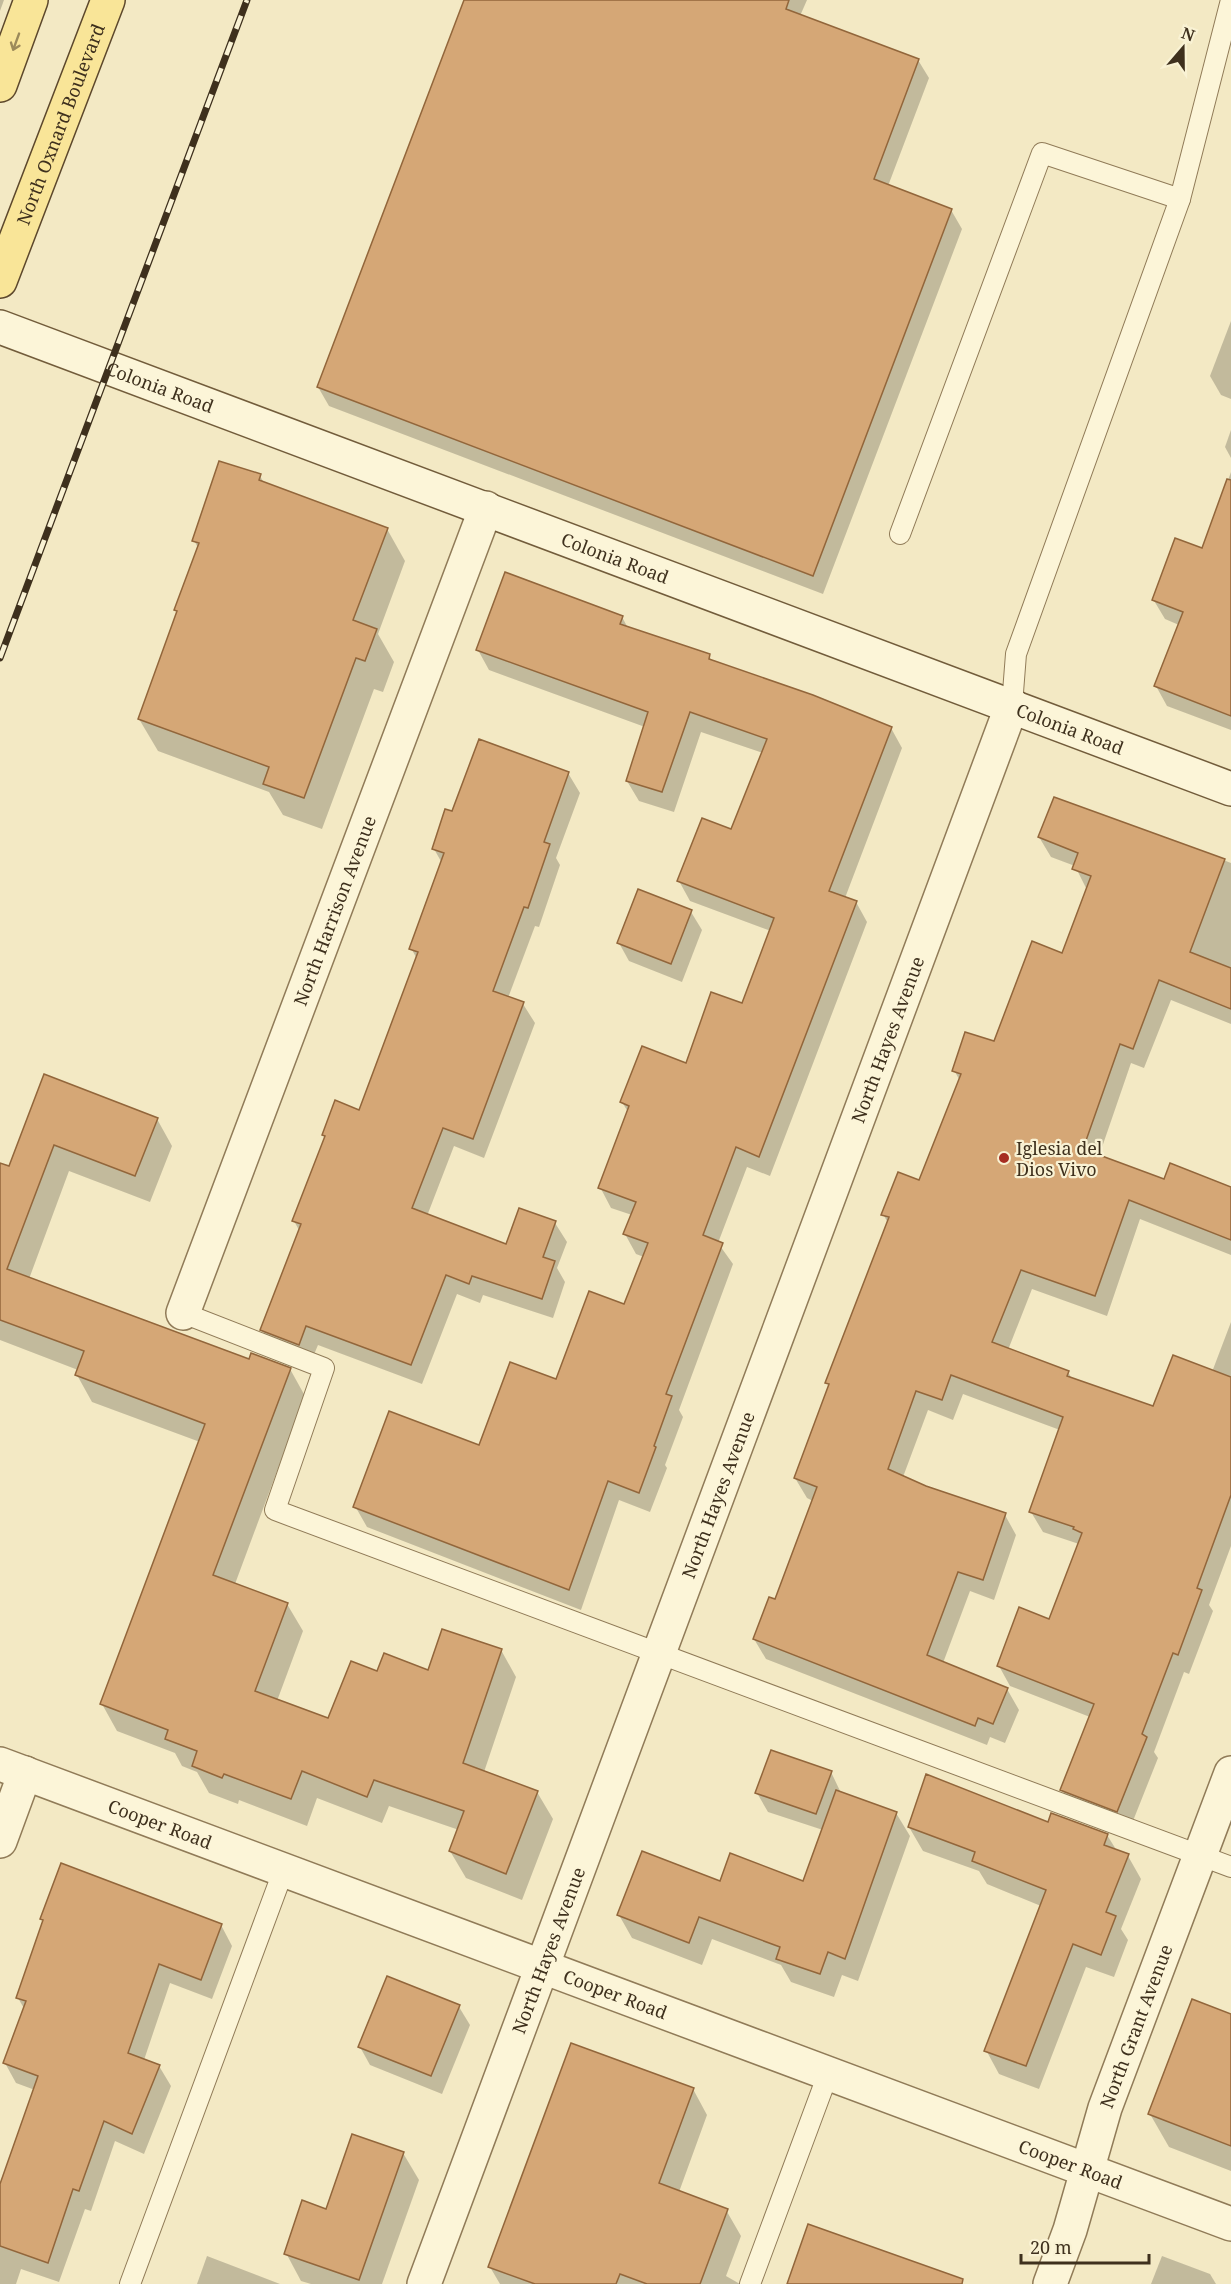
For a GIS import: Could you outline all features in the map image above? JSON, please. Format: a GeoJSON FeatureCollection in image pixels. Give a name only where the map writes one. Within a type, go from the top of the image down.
{"type":"FeatureCollection","features":[{"type":"Feature","properties":{"kind":"main road"},"geometry":{"type":"LineString","coordinates":[[0,85],[31,0]]}},
{"type":"Feature","properties":{"kind":"main road","name":"North Oxnard Boulevard"},"geometry":{"type":"LineString","coordinates":[[0,281],[108,0]]}},
{"type":"Feature","properties":{"kind":"street","name":"Colonia Road"},"geometry":{"type":"LineString","coordinates":[[0,327],[1231,789]]}},
{"type":"Feature","properties":{"kind":"street","name":"North Harrison Avenue"},"geometry":{"type":"LineString","coordinates":[[183,1313],[486,508]]}},
{"type":"Feature","properties":{"kind":"street","name":"North Hayes Avenue"},"geometry":{"type":"LineString","coordinates":[[424,2284],[1012,705]]}},
{"type":"Feature","properties":{"kind":"street","name":"Cooper Road"},"geometry":{"type":"LineString","coordinates":[[13,1769],[543,1965],[1231,2224]]}},
{"type":"Feature","properties":{"kind":"street"},"geometry":{"type":"LineString","coordinates":[[0,1841],[13,1769]]}},
{"type":"Feature","properties":{"kind":"street","name":"North Grant Avenue"},"geometry":{"type":"LineString","coordinates":[[1050,2284],[1070,2230],[1105,2108],[1231,1773]]}},
{"type":"Feature","properties":{"kind":"lane"},"geometry":{"type":"LineString","coordinates":[[1012,705],[1016,654],[1180,199],[1231,0]]}},
{"type":"Feature","properties":{"kind":"lane"},"geometry":{"type":"LineString","coordinates":[[900,534],[1042,153],[1180,199]]}},
{"type":"Feature","properties":{"kind":"lane"},"geometry":{"type":"LineString","coordinates":[[183,1313],[324,1368],[275,1510],[1231,1868]]}},
{"type":"Feature","properties":{"kind":"lane"},"geometry":{"type":"LineString","coordinates":[[130,2284],[284,1869]]}},
{"type":"Feature","properties":{"kind":"lane"},"geometry":{"type":"LineString","coordinates":[[750,2284],[828,2074]]}},
{"type":"Feature","properties":{"kind":"building"},"geometry":{"type":"Polygon","coordinates":[[[464,0],[789,0],[786,9],[919,59],[874,179],[952,209],[813,576],[317,387],[464,0]]]}},
{"type":"Feature","properties":{"kind":"building"},"geometry":{"type":"Polygon","coordinates":[[[219,461],[261,474],[259,480],[388,528],[353,620],[377,629],[365,661],[356,658],[304,798],[263,784],[269,767],[138,719],[199,543],[192,541],[219,461]]]}},
{"type":"Feature","properties":{"kind":"building"},"geometry":{"type":"Polygon","coordinates":[[[1227,479],[1231,480],[1231,716],[1154,686],[1183,612],[1152,600],[1175,538],[1202,548],[1227,479]]]}},
{"type":"Feature","properties":{"kind":"building"},"geometry":{"type":"Polygon","coordinates":[[[505,572],[623,616],[620,624],[710,654],[709,659],[813,695],[892,727],[829,891],[857,901],[759,1157],[736,1147],[703,1235],[723,1243],[666,1394],[672,1396],[639,1493],[608,1481],[569,1590],[353,1507],[389,1411],[479,1445],[510,1362],[556,1379],[589,1291],[624,1304],[648,1243],[623,1234],[636,1202],[598,1188],[629,1106],[620,1102],[642,1046],[686,1063],[711,992],[742,1003],[774,918],[677,881],[702,818],[731,829],[767,739],[690,712],[662,792],[626,781],[648,712],[476,650],[505,572]]]}},
{"type":"Feature","properties":{"kind":"building"},"geometry":{"type":"Polygon","coordinates":[[[479,739],[569,772],[544,842],[550,844],[528,908],[524,907],[493,991],[524,1002],[473,1139],[443,1128],[412,1208],[506,1244],[519,1208],[556,1221],[543,1257],[555,1261],[542,1299],[472,1276],[469,1284],[446,1275],[411,1365],[306,1326],[299,1345],[260,1330],[301,1224],[292,1221],[325,1136],[322,1135],[335,1100],[359,1110],[418,952],[409,949],[444,853],[432,849],[445,809],[452,811],[479,739]]]}},
{"type":"Feature","properties":{"kind":"building"},"geometry":{"type":"Polygon","coordinates":[[[1054,797],[1225,859],[1190,952],[1231,968],[1231,1009],[1159,980],[1133,1049],[1120,1044],[1083,1149],[1164,1179],[1170,1163],[1231,1187],[1231,1240],[1129,1200],[1095,1296],[1021,1270],[992,1342],[1069,1371],[1067,1376],[1153,1406],[1173,1355],[1231,1377],[1231,1495],[1197,1588],[1202,1590],[1178,1655],[1173,1653],[1142,1734],[1147,1737],[1117,1812],[1060,1790],[1094,1704],[997,1666],[1019,1607],[1049,1619],[1082,1533],[1073,1529],[1074,1527],[1029,1512],[1063,1417],[951,1375],[942,1400],[916,1391],[888,1469],[926,1486],[1006,1513],[983,1580],[958,1572],[927,1655],[1008,1688],[993,1724],[978,1718],[975,1726],[753,1639],[769,1597],[775,1599],[817,1487],[794,1478],[829,1384],[825,1383],[889,1217],[881,1215],[898,1172],[919,1180],[961,1074],[952,1071],[965,1032],[994,1041],[1032,941],[1062,953],[1091,876],[1072,869],[1078,853],[1038,837],[1054,797]]]}},
{"type":"Feature","properties":{"kind":"building"},"geometry":{"type":"Polygon","coordinates":[[[638,889],[692,910],[671,964],[617,943],[638,889]]]}},
{"type":"Feature","properties":{"kind":"building"},"geometry":{"type":"Polygon","coordinates":[[[44,1074],[158,1118],[135,1176],[54,1145],[7,1269],[249,1359],[251,1353],[291,1368],[213,1575],[288,1603],[255,1691],[328,1718],[351,1661],[377,1671],[384,1653],[428,1670],[442,1629],[502,1649],[463,1763],[538,1791],[506,1874],[449,1851],[464,1811],[374,1780],[367,1797],[302,1771],[291,1799],[224,1774],[222,1778],[192,1766],[197,1751],[165,1739],[168,1730],[100,1704],[205,1424],[75,1375],[84,1351],[0,1320],[0,1163],[9,1166],[44,1074]]]}},
{"type":"Feature","properties":{"kind":"building"},"geometry":{"type":"Polygon","coordinates":[[[771,1750],[832,1771],[816,1814],[755,1793],[771,1750]]]}},
{"type":"Feature","properties":{"kind":"building"},"geometry":{"type":"Polygon","coordinates":[[[926,1774],[1048,1822],[1051,1813],[1108,1834],[1104,1845],[1129,1854],[1106,1912],[1116,1916],[1101,1955],[1073,1944],[1026,2066],[984,2051],[1046,1890],[972,1861],[975,1852],[908,1827],[926,1774]]]}},
{"type":"Feature","properties":{"kind":"building"},"geometry":{"type":"Polygon","coordinates":[[[836,1790],[897,1812],[845,1959],[828,1952],[820,1974],[776,1959],[780,1947],[699,1917],[689,1943],[617,1915],[642,1851],[720,1881],[730,1853],[803,1881],[836,1790]]]}},
{"type":"Feature","properties":{"kind":"building"},"geometry":{"type":"Polygon","coordinates":[[[61,1863],[222,1924],[201,1980],[159,1964],[128,2053],[160,2065],[132,2134],[104,2121],[79,2191],[73,2189],[48,2263],[0,2246],[0,2184],[38,2076],[3,2063],[26,2001],[16,1998],[43,1920],[40,1919],[61,1863]]]}},
{"type":"Feature","properties":{"kind":"building"},"geometry":{"type":"Polygon","coordinates":[[[387,1976],[460,2005],[431,2076],[358,2047],[387,1976]]]}},
{"type":"Feature","properties":{"kind":"building"},"geometry":{"type":"Polygon","coordinates":[[[1192,1999],[1231,2014],[1231,2146],[1148,2114],[1192,1999]]]}},
{"type":"Feature","properties":{"kind":"building"},"geometry":{"type":"Polygon","coordinates":[[[571,2043],[694,2088],[659,2183],[728,2209],[700,2284],[647,2284],[620,2274],[616,2284],[535,2284],[488,2267],[571,2043]]]}},
{"type":"Feature","properties":{"kind":"building"},"geometry":{"type":"Polygon","coordinates":[[[352,2134],[404,2152],[359,2280],[284,2254],[302,2200],[326,2209],[352,2134]]]}},
{"type":"Feature","properties":{"kind":"building"},"geometry":{"type":"Polygon","coordinates":[[[808,2224],[963,2279],[962,2284],[787,2284],[808,2224]]]}},
{"type":"Feature","properties":{"kind":"railway"},"geometry":{"type":"LineString","coordinates":[[0,658],[247,0]]}},
{"type":"Feature","properties":{"kind":"place","name":"Iglesia del Dios Vivo"},"geometry":{"type":"Point","coordinates":[1004,1158]}}]}
